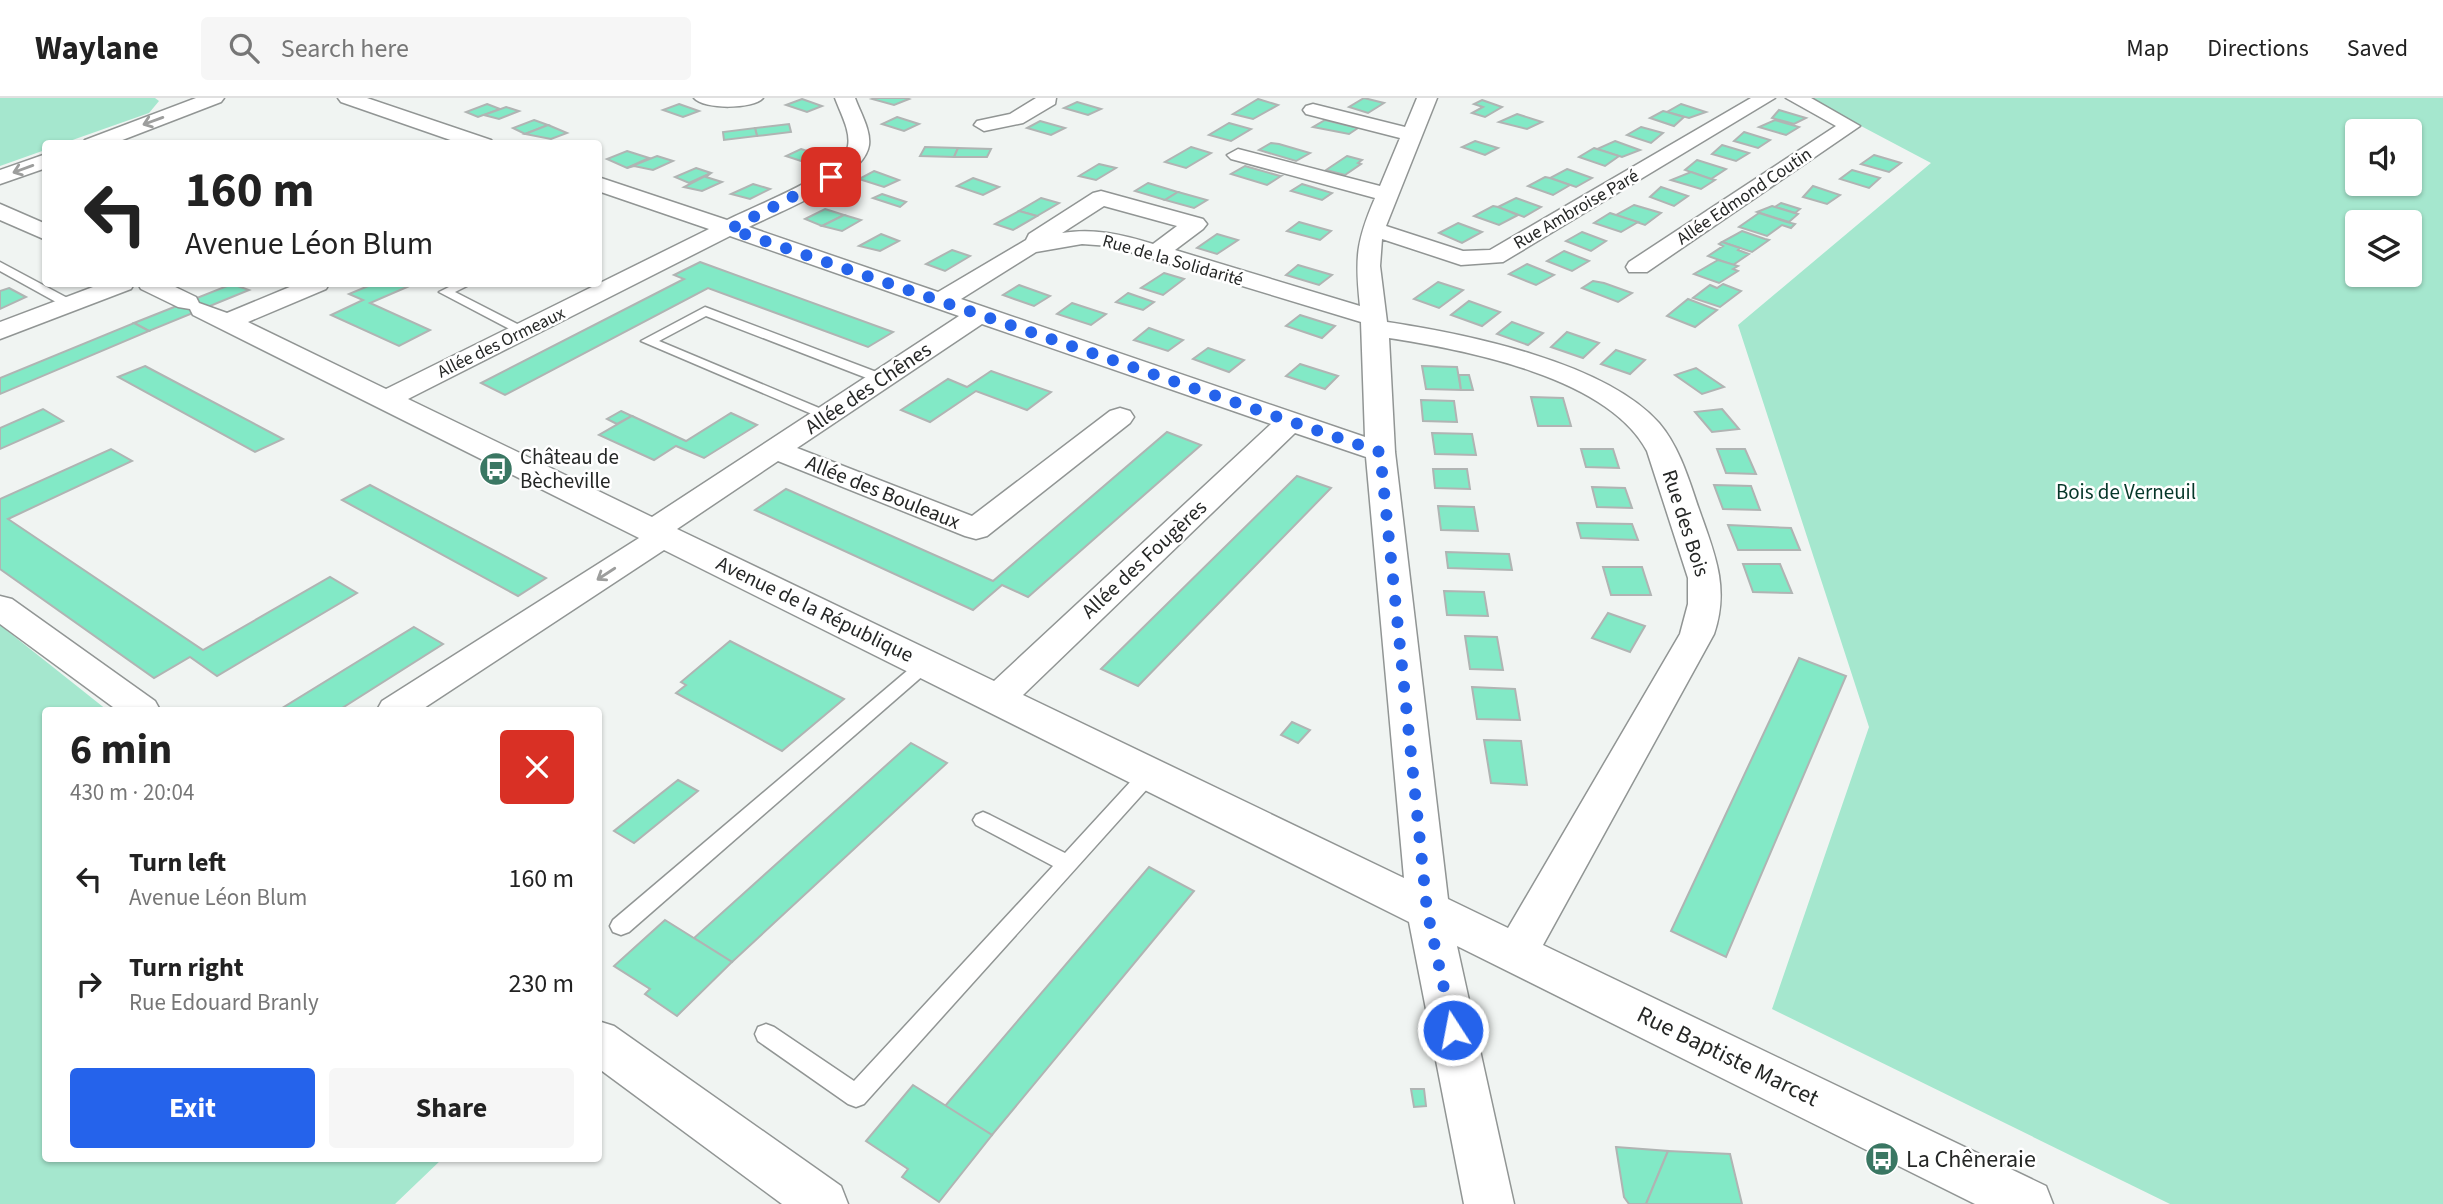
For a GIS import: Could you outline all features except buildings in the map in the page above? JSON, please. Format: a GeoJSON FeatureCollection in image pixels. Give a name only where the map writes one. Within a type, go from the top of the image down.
{"type":"FeatureCollection","features":[{"type":"Feature","properties":{"kind":"street"},"geometry":{"type":"LineString","coordinates":[[169,98],[189,108]]}},
{"type":"Feature","properties":{"kind":"street"},"geometry":{"type":"LineString","coordinates":[[103,140],[215,98]]}},
{"type":"Feature","properties":{"kind":"street"},"geometry":{"type":"LineString","coordinates":[[348,98],[384,103],[472,140]]}},
{"type":"Feature","properties":{"kind":"street"},"geometry":{"type":"LineString","coordinates":[[704,98],[713,101],[753,98]]}},
{"type":"Feature","properties":{"kind":"street","name":"Allée des Ormeaux"},"geometry":{"type":"LineString","coordinates":[[385,400],[831,177],[858,155],[860,142],[845,98]]}},
{"type":"Feature","properties":{"kind":"street"},"geometry":{"type":"LineString","coordinates":[[984,125],[1016,120],[1045,104],[1046,98]]}},
{"type":"Feature","properties":{"kind":"street"},"geometry":{"type":"LineString","coordinates":[[1427,98],[1373,229],[1368,266],[1375,323],[1380,452],[1427,910],[1489,1204]]}},
{"type":"Feature","properties":{"kind":"street","name":"Rue Ambroise Paré"},"geometry":{"type":"LineString","coordinates":[[1373,229],[1461,258],[1495,257],[1765,98]]}},
{"type":"Feature","properties":{"kind":"street","name":"Allée Edmond Coutin"},"geometry":{"type":"LineString","coordinates":[[1638,267],[1850,125],[1796,98]]}},
{"type":"Feature","properties":{"kind":"street"},"geometry":{"type":"LineString","coordinates":[[1313,110],[1411,135]]}},
{"type":"Feature","properties":{"kind":"street"},"geometry":{"type":"LineString","coordinates":[[450,140],[460,136]]}},
{"type":"Feature","properties":{"kind":"street"},"geometry":{"type":"LineString","coordinates":[[1238,155],[1387,195]]}},
{"type":"Feature","properties":{"kind":"street"},"geometry":{"type":"LineString","coordinates":[[0,177],[42,161]]}},
{"type":"Feature","properties":{"kind":"street"},"geometry":{"type":"LineString","coordinates":[[602,184],[1380,452]]}},
{"type":"Feature","properties":{"kind":"street"},"geometry":{"type":"LineString","coordinates":[[1029,246],[1045,232],[1101,198],[1195,224],[1157,252]]}},
{"type":"Feature","properties":{"kind":"street"},"geometry":{"type":"LineString","coordinates":[[0,211],[42,231]]}},
{"type":"Feature","properties":{"kind":"street","name":"Rue de la Solidarité"},"geometry":{"type":"LineString","coordinates":[[941,301],[1029,246],[1082,237],[1112,239],[1157,252],[1375,323]]}},
{"type":"Feature","properties":{"kind":"street"},"geometry":{"type":"LineString","coordinates":[[0,331],[114,287]]}},
{"type":"Feature","properties":{"kind":"street","name":"Avenue de la République"},"geometry":{"type":"LineString","coordinates":[[163,287],[205,311],[385,400],[1427,910]]}},
{"type":"Feature","properties":{"kind":"street"},"geometry":{"type":"LineString","coordinates":[[205,311],[305,287]]}},
{"type":"Feature","properties":{"kind":"street","name":"Allée des Chênes"},"geometry":{"type":"LineString","coordinates":[[399,707],[979,314]]}},
{"type":"Feature","properties":{"kind":"street","name":"Rue des Bois"},"geometry":{"type":"LineString","coordinates":[[1375,323],[1438,337],[1574,379],[1617,401],[1647,427],[1662,449],[1706,573],[1704,618],[1697,634],[1517,952]]}},
{"type":"Feature","properties":{"kind":"street","name":"Allée des Bouleaux"},"geometry":{"type":"LineString","coordinates":[[776,450],[976,529],[1120,417]]}},
{"type":"Feature","properties":{"kind":"street","name":"Allée des Fougères"},"geometry":{"type":"LineString","coordinates":[[998,698],[1291,421]]}},
{"type":"Feature","properties":{"kind":"street"},"geometry":{"type":"LineString","coordinates":[[0,607],[138,707]]}},
{"type":"Feature","properties":{"kind":"street","name":"Rue Baptiste Marcet"},"geometry":{"type":"LineString","coordinates":[[1427,910],[2028,1204]]}},
{"type":"Feature","properties":{"kind":"street"},"geometry":{"type":"LineString","coordinates":[[602,1044],[823,1204]]}},
{"type":"Feature","properties":{"kind":"lane"},"geometry":{"type":"LineString","coordinates":[[0,266],[69,304]]}},
{"type":"Feature","properties":{"kind":"lane"},"geometry":{"type":"LineString","coordinates":[[458,287],[445,292],[524,331]]}},
{"type":"Feature","properties":{"kind":"lane"},"geometry":{"type":"LineString","coordinates":[[825,416],[648,341],[705,311],[882,379]]}},
{"type":"Feature","properties":{"kind":"lane"},"geometry":{"type":"LineString","coordinates":[[621,926],[927,663]]}},
{"type":"Feature","properties":{"kind":"lane"},"geometry":{"type":"LineString","coordinates":[[766,1034],[856,1096],[1150,773]]}},
{"type":"Feature","properties":{"kind":"lane"},"geometry":{"type":"LineString","coordinates":[[983,820],[1066,863]]}},
{"type":"Feature","properties":{"kind":"green space"},"geometry":{"type":"Polygon","coordinates":[[[0,98],[155,98],[159,101],[149,113],[72,140],[42,140],[42,151],[0,166],[0,98]]]}},
{"type":"Feature","properties":{"kind":"green space","name":"Bois de Verneuil"},"geometry":{"type":"Polygon","coordinates":[[[1808,98],[2443,98],[2443,1204],[2170,1204],[1772,1009],[1869,727],[1738,325],[1931,163],[1808,98]]]}},
{"type":"Feature","properties":{"kind":"green space"},"geometry":{"type":"Polygon","coordinates":[[[0,625],[103,707],[42,707],[42,1162],[439,1162],[395,1204],[0,1204],[0,625]]]}},
{"type":"Feature","properties":{"kind":"place","name":"Château de Bècheville"},"geometry":{"type":"Point","coordinates":[496,469]}},
{"type":"Feature","properties":{"kind":"place","name":"La Chêneraie"},"geometry":{"type":"Point","coordinates":[1882,1159]}},
{"type":"Feature","properties":{"kind":"route"},"geometry":{"type":"LineString","coordinates":[[831,177],[730,229],[1380,452],[1427,910],[1453,1030]]}}]}
